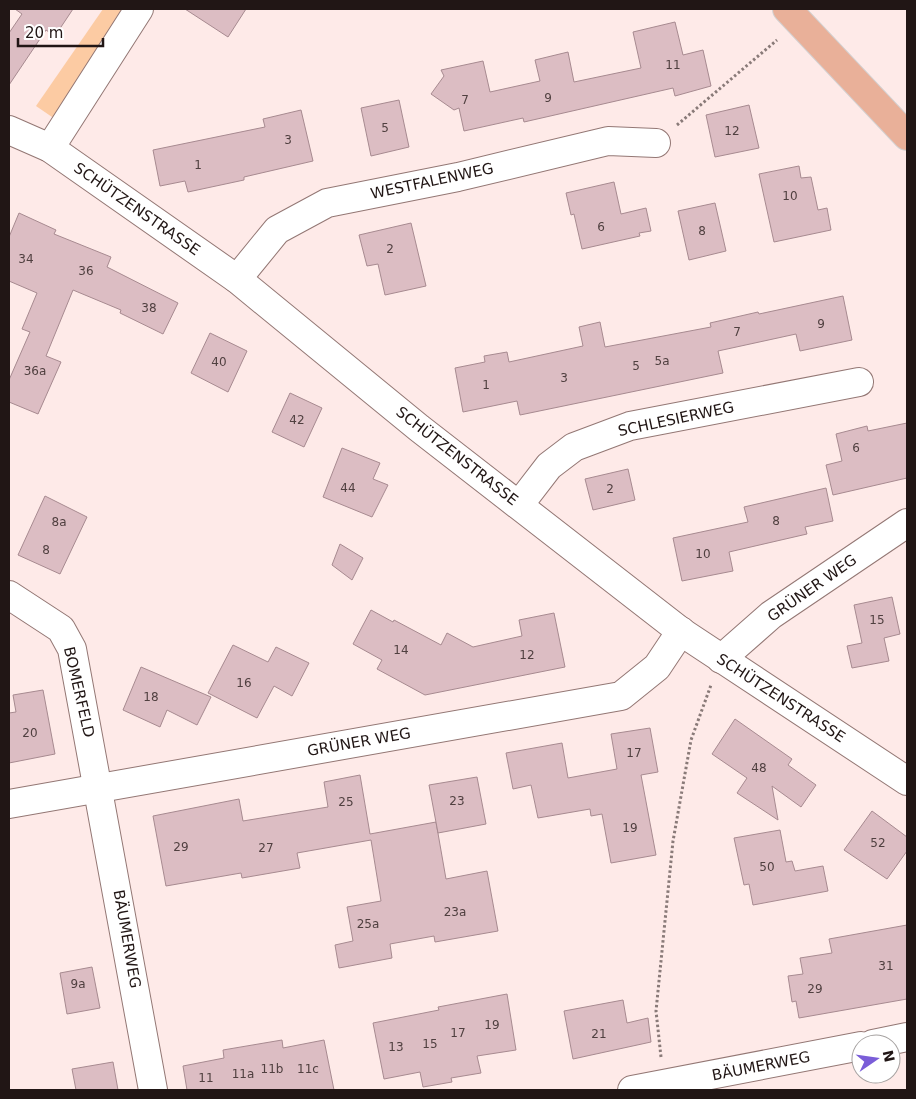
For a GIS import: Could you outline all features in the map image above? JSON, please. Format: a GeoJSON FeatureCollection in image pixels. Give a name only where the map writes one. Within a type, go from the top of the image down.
{"type":"FeatureCollection","features":[{"type":"Feature","properties":{"kind":"main road"},"geometry":{"type":"LineString","coordinates":[[793,15],[907,136]]}},
{"type":"Feature","properties":{"kind":"street"},"geometry":{"type":"LineString","coordinates":[[50,148],[140,9]]}},
{"type":"Feature","properties":{"kind":"street","name":"SCHÜTZENSTRASSE"},"geometry":{"type":"LineString","coordinates":[[9,130],[50,148],[237,279],[419,428],[681,631],[907,781]]}},
{"type":"Feature","properties":{"kind":"street","name":"WESTFALENWEG"},"geometry":{"type":"LineString","coordinates":[[237,279],[277,230],[327,203],[458,177],[608,141],[656,143]]}},
{"type":"Feature","properties":{"kind":"street","name":"SCHLESIERWEG"},"geometry":{"type":"LineString","coordinates":[[519,505],[549,466],[574,446],[630,426],[859,382]]}},
{"type":"Feature","properties":{"kind":"street","name":"GRÜNER WEG"},"geometry":{"type":"LineString","coordinates":[[721,659],[771,615],[907,523]]}},
{"type":"Feature","properties":{"kind":"street","name":"BOMERFELD"},"geometry":{"type":"LineString","coordinates":[[9,595],[61,629],[72,649],[100,788]]}},
{"type":"Feature","properties":{"kind":"street","name":"GRÜNER WEG"},"geometry":{"type":"LineString","coordinates":[[9,804],[621,696],[656,667],[681,631]]}},
{"type":"Feature","properties":{"kind":"street","name":"BÄUMERWEG"},"geometry":{"type":"LineString","coordinates":[[100,788],[153,1090]]}},
{"type":"Feature","properties":{"kind":"street","name":"BÄUMERWEG"},"geometry":{"type":"LineString","coordinates":[[632,1090],[851,1048]]}},
{"type":"Feature","properties":{"kind":"path"},"geometry":{"type":"LineString","coordinates":[[656,143],[793,15]]}},
{"type":"Feature","properties":{"kind":"path"},"geometry":{"type":"LineString","coordinates":[[664,1085],[656,1011],[675,825],[691,740],[721,659]]}},
{"type":"Feature","properties":{"kind":"shaded area"},"geometry":{"type":"Polygon","coordinates":[[[103,9],[135,9],[55,119],[36,106],[103,9]]]}},
{"type":"Feature","properties":{"kind":"building"},"geometry":{"type":"Polygon","coordinates":[[[15,9],[73,9],[55,36],[46,30],[9,85],[9,33],[22,14],[15,9]]]}},
{"type":"Feature","properties":{"kind":"building"},"geometry":{"type":"Polygon","coordinates":[[[185,9],[246,9],[228,37],[185,9]]]}},
{"type":"Feature","properties":{"kind":"building"},"geometry":{"type":"Polygon","coordinates":[[[675,22],[683,55],[703,50],[711,86],[675,96],[673,88],[524,122],[523,118],[464,131],[459,108],[454,110],[431,94],[444,76],[441,70],[483,61],[490,92],[540,81],[535,60],[568,52],[574,82],[641,68],[633,32],[675,22]]]}},
{"type":"Feature","properties":{"kind":"building"},"geometry":{"type":"Polygon","coordinates":[[[399,100],[409,147],[371,156],[361,108],[399,100]]]}},
{"type":"Feature","properties":{"kind":"building"},"geometry":{"type":"Polygon","coordinates":[[[749,105],[759,148],[715,157],[706,115],[749,105]]]}},
{"type":"Feature","properties":{"kind":"building"},"geometry":{"type":"Polygon","coordinates":[[[301,110],[313,161],[244,177],[244,180],[188,192],[185,181],[160,186],[153,150],[265,127],[263,119],[301,110]]]}},
{"type":"Feature","properties":{"kind":"building"},"geometry":{"type":"Polygon","coordinates":[[[799,166],[801,178],[811,177],[818,210],[827,208],[831,230],[774,242],[759,174],[799,166]]]}},
{"type":"Feature","properties":{"kind":"building"},"geometry":{"type":"Polygon","coordinates":[[[614,182],[621,214],[646,208],[651,231],[639,233],[640,236],[582,249],[574,214],[571,215],[566,193],[614,182]]]}},
{"type":"Feature","properties":{"kind":"building"},"geometry":{"type":"Polygon","coordinates":[[[715,203],[726,251],[689,260],[678,211],[715,203]]]}},
{"type":"Feature","properties":{"kind":"building"},"geometry":{"type":"Polygon","coordinates":[[[19,213],[56,230],[54,234],[111,257],[107,267],[178,303],[163,334],[120,313],[121,310],[73,290],[46,356],[61,362],[38,414],[9,402],[9,380],[30,332],[22,329],[37,293],[9,281],[9,237],[19,213]]]}},
{"type":"Feature","properties":{"kind":"building"},"geometry":{"type":"Polygon","coordinates":[[[411,223],[426,286],[385,295],[378,264],[367,266],[359,235],[411,223]]]}},
{"type":"Feature","properties":{"kind":"building"},"geometry":{"type":"Polygon","coordinates":[[[843,296],[852,340],[800,351],[796,334],[718,351],[723,373],[520,415],[517,401],[463,412],[455,368],[485,362],[484,356],[507,352],[509,362],[583,346],[579,327],[600,322],[605,347],[711,327],[710,323],[843,296]]]}},
{"type":"Feature","properties":{"kind":"building"},"geometry":{"type":"Polygon","coordinates":[[[210,333],[247,351],[228,392],[191,373],[210,333]]]}},
{"type":"Feature","properties":{"kind":"building"},"geometry":{"type":"Polygon","coordinates":[[[290,393],[322,408],[304,447],[272,432],[290,393]]]}},
{"type":"Feature","properties":{"kind":"building"},"geometry":{"type":"Polygon","coordinates":[[[907,423],[907,478],[833,495],[826,465],[842,461],[836,434],[867,426],[868,431],[907,423]]]}},
{"type":"Feature","properties":{"kind":"building"},"geometry":{"type":"Polygon","coordinates":[[[342,448],[380,463],[373,479],[388,485],[372,517],[323,497],[342,448]]]}},
{"type":"Feature","properties":{"kind":"building"},"geometry":{"type":"Polygon","coordinates":[[[628,469],[635,500],[593,510],[585,479],[628,469]]]}},
{"type":"Feature","properties":{"kind":"building"},"geometry":{"type":"Polygon","coordinates":[[[826,488],[833,521],[805,527],[807,534],[729,552],[733,571],[682,581],[673,538],[748,522],[744,507],[826,488]]]}},
{"type":"Feature","properties":{"kind":"building"},"geometry":{"type":"Polygon","coordinates":[[[45,496],[87,517],[60,574],[18,555],[45,496]]]}},
{"type":"Feature","properties":{"kind":"building"},"geometry":{"type":"Polygon","coordinates":[[[340,544],[363,558],[352,580],[332,565],[340,544]]]}},
{"type":"Feature","properties":{"kind":"building"},"geometry":{"type":"Polygon","coordinates":[[[892,597],[900,634],[884,638],[889,661],[852,668],[847,646],[862,643],[854,605],[892,597]]]}},
{"type":"Feature","properties":{"kind":"building"},"geometry":{"type":"Polygon","coordinates":[[[371,610],[441,645],[447,633],[473,647],[522,636],[519,620],[554,613],[565,667],[425,695],[377,669],[382,660],[353,644],[371,610]]]}},
{"type":"Feature","properties":{"kind":"building"},"geometry":{"type":"Polygon","coordinates":[[[233,645],[268,662],[276,647],[309,663],[292,696],[274,686],[257,718],[208,693],[233,645]]]}},
{"type":"Feature","properties":{"kind":"building"},"geometry":{"type":"Polygon","coordinates":[[[141,667],[211,697],[197,725],[167,710],[160,727],[123,710],[141,667]]]}},
{"type":"Feature","properties":{"kind":"building"},"geometry":{"type":"Polygon","coordinates":[[[43,690],[55,754],[9,763],[9,713],[16,712],[13,695],[43,690]]]}},
{"type":"Feature","properties":{"kind":"building"},"geometry":{"type":"Polygon","coordinates":[[[735,719],[792,759],[788,765],[816,785],[801,807],[772,786],[778,820],[737,793],[747,778],[712,754],[735,719]]]}},
{"type":"Feature","properties":{"kind":"building"},"geometry":{"type":"Polygon","coordinates":[[[650,728],[658,772],[641,775],[656,855],[611,863],[602,814],[591,816],[590,809],[538,818],[531,785],[513,789],[506,753],[562,743],[568,778],[617,769],[611,734],[650,728]]]}},
{"type":"Feature","properties":{"kind":"building"},"geometry":{"type":"Polygon","coordinates":[[[360,775],[370,834],[436,822],[446,879],[487,871],[498,931],[435,942],[434,936],[390,944],[392,958],[339,968],[335,945],[353,941],[347,907],[381,901],[371,840],[297,853],[300,868],[242,878],[241,873],[166,886],[153,816],[239,799],[243,821],[328,807],[324,782],[360,775]]]}},
{"type":"Feature","properties":{"kind":"building"},"geometry":{"type":"Polygon","coordinates":[[[477,777],[486,824],[438,833],[429,785],[477,777]]]}},
{"type":"Feature","properties":{"kind":"building"},"geometry":{"type":"Polygon","coordinates":[[[872,811],[907,837],[907,851],[887,879],[844,850],[872,811]]]}},
{"type":"Feature","properties":{"kind":"building"},"geometry":{"type":"Polygon","coordinates":[[[780,830],[786,862],[792,861],[795,871],[823,866],[828,891],[753,905],[749,884],[744,885],[734,838],[780,830]]]}},
{"type":"Feature","properties":{"kind":"building"},"geometry":{"type":"Polygon","coordinates":[[[907,925],[907,999],[799,1018],[796,1001],[792,1002],[788,976],[803,974],[800,958],[832,953],[829,939],[907,925]]]}},
{"type":"Feature","properties":{"kind":"building"},"geometry":{"type":"Polygon","coordinates":[[[92,967],[100,1008],[67,1014],[60,973],[92,967]]]}},
{"type":"Feature","properties":{"kind":"building"},"geometry":{"type":"Polygon","coordinates":[[[507,994],[516,1050],[477,1056],[481,1073],[451,1078],[452,1082],[423,1087],[420,1072],[384,1079],[373,1023],[439,1010],[438,1007],[507,994]]]}},
{"type":"Feature","properties":{"kind":"building"},"geometry":{"type":"Polygon","coordinates":[[[623,1000],[627,1023],[648,1018],[651,1042],[573,1059],[564,1011],[623,1000]]]}},
{"type":"Feature","properties":{"kind":"building"},"geometry":{"type":"Polygon","coordinates":[[[282,1040],[283,1048],[324,1040],[334,1090],[187,1090],[183,1066],[224,1058],[223,1050],[282,1040]]]}},
{"type":"Feature","properties":{"kind":"building"},"geometry":{"type":"Polygon","coordinates":[[[113,1062],[118,1090],[76,1090],[72,1069],[113,1062]]]}}]}
